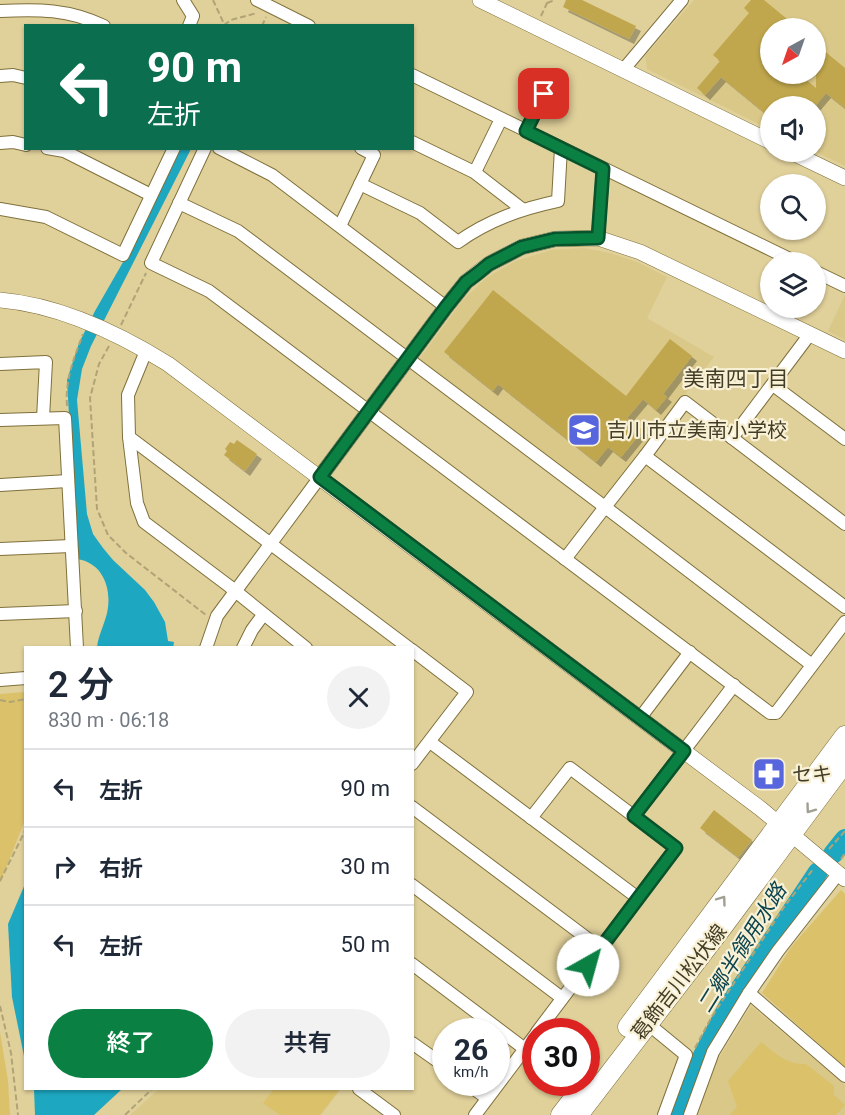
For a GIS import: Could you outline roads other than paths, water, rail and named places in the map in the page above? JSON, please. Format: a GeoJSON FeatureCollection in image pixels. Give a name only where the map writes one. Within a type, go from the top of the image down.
{"type":"FeatureCollection","features":[{"type":"Feature","properties":{"kind":"main road","name":"葛飾吉川松伏線"},"geometry":{"type":"LineString","coordinates":[[578,1115],[717,934],[845,736]]}},
{"type":"Feature","properties":{"kind":"main road","name":"葛飾吉川松伏線"},"geometry":{"type":"LineString","coordinates":[[600,1064],[785,828],[845,762]]}},
{"type":"Feature","properties":{"kind":"main road","name":"葛飾吉川松伏線"},"geometry":{"type":"LineString","coordinates":[[561,1115],[575,1096]]}},
{"type":"Feature","properties":{"kind":"street"},"geometry":{"type":"LineString","coordinates":[[183,0],[193,16],[190,24]]}},
{"type":"Feature","properties":{"kind":"street"},"geometry":{"type":"LineString","coordinates":[[257,0],[305,24]]}},
{"type":"Feature","properties":{"kind":"street"},"geometry":{"type":"LineString","coordinates":[[480,0],[760,136]]}},
{"type":"Feature","properties":{"kind":"street"},"geometry":{"type":"LineString","coordinates":[[624,69],[682,0]]}},
{"type":"Feature","properties":{"kind":"street"},"geometry":{"type":"LineString","coordinates":[[0,11],[50,9],[91,19],[100,24]]}},
{"type":"Feature","properties":{"kind":"street"},"geometry":{"type":"LineString","coordinates":[[0,76],[13,75],[24,78]]}},
{"type":"Feature","properties":{"kind":"street"},"geometry":{"type":"LineString","coordinates":[[414,76],[775,252]]}},
{"type":"Feature","properties":{"kind":"street"},"geometry":{"type":"LineString","coordinates":[[526,131],[544,94]]}},
{"type":"Feature","properties":{"kind":"street"},"geometry":{"type":"LineString","coordinates":[[475,172],[501,119]]}},
{"type":"Feature","properties":{"kind":"street"},"geometry":{"type":"LineString","coordinates":[[0,143],[13,142],[24,145]]}},
{"type":"Feature","properties":{"kind":"street"},"geometry":{"type":"LineString","coordinates":[[414,143],[475,172],[522,209]]}},
{"type":"Feature","properties":{"kind":"street"},"geometry":{"type":"LineString","coordinates":[[360,184],[420,213],[459,242],[474,231],[522,209],[558,201],[561,148]]}},
{"type":"Feature","properties":{"kind":"street"},"geometry":{"type":"LineString","coordinates":[[55,150],[151,195]]}},
{"type":"Feature","properties":{"kind":"street"},"geometry":{"type":"LineString","coordinates":[[0,209],[46,218],[123,255],[173,150]]}},
{"type":"Feature","properties":{"kind":"street"},"geometry":{"type":"LineString","coordinates":[[205,150],[152,263],[209,291],[770,713],[776,713],[845,622]]}},
{"type":"Feature","properties":{"kind":"street"},"geometry":{"type":"LineString","coordinates":[[223,150],[272,175],[446,307]]}},
{"type":"Feature","properties":{"kind":"street"},"geometry":{"type":"LineString","coordinates":[[339,226],[376,152]]}},
{"type":"Feature","properties":{"kind":"street"},"geometry":{"type":"LineString","coordinates":[[812,162],[845,178]]}},
{"type":"Feature","properties":{"kind":"street"},"geometry":{"type":"LineString","coordinates":[[598,238],[603,169]]}},
{"type":"Feature","properties":{"kind":"street"},"geometry":{"type":"LineString","coordinates":[[179,203],[238,231],[812,665]]}},
{"type":"Feature","properties":{"kind":"street"},"geometry":{"type":"LineString","coordinates":[[207,646],[217,616],[446,307],[466,282],[489,264],[522,247],[555,239],[598,238],[640,252],[845,351]]}},
{"type":"Feature","properties":{"kind":"street"},"geometry":{"type":"LineString","coordinates":[[826,277],[845,286]]}},
{"type":"Feature","properties":{"kind":"street"},"geometry":{"type":"LineString","coordinates":[[0,300],[17,302],[146,351],[189,379],[842,872],[778,951],[749,993],[713,1052],[690,1115]]}},
{"type":"Feature","properties":{"kind":"street"},"geometry":{"type":"LineString","coordinates":[[732,438],[810,334]]}},
{"type":"Feature","properties":{"kind":"street"},"geometry":{"type":"LineString","coordinates":[[146,351],[128,395],[129,436],[137,503],[144,522],[303,646]]}},
{"type":"Feature","properties":{"kind":"street"},"geometry":{"type":"LineString","coordinates":[[0,364],[46,362],[44,418]]}},
{"type":"Feature","properties":{"kind":"street"},"geometry":{"type":"LineString","coordinates":[[773,385],[845,439]]}},
{"type":"Feature","properties":{"kind":"street"},"geometry":{"type":"LineString","coordinates":[[566,559],[685,402],[845,524]]}},
{"type":"Feature","properties":{"kind":"street"},"geometry":{"type":"LineString","coordinates":[[0,420],[65,418],[77,646]]}},
{"type":"Feature","properties":{"kind":"street"},"geometry":{"type":"LineString","coordinates":[[129,436],[407,646]]}},
{"type":"Feature","properties":{"kind":"street"},"geometry":{"type":"LineString","coordinates":[[645,456],[845,607]]}},
{"type":"Feature","properties":{"kind":"street"},"geometry":{"type":"LineString","coordinates":[[0,485],[68,481]]}},
{"type":"Feature","properties":{"kind":"street"},"geometry":{"type":"LineString","coordinates":[[0,549],[71,546]]}},
{"type":"Feature","properties":{"kind":"street"},"geometry":{"type":"LineString","coordinates":[[0,614],[76,611]]}},
{"type":"Feature","properties":{"kind":"street"},"geometry":{"type":"LineString","coordinates":[[244,646],[263,615]]}},
{"type":"Feature","properties":{"kind":"street"},"geometry":{"type":"LineString","coordinates":[[414,651],[467,692],[414,762]]}},
{"type":"Feature","properties":{"kind":"street"},"geometry":{"type":"LineString","coordinates":[[640,718],[690,652]]}},
{"type":"Feature","properties":{"kind":"street"},"geometry":{"type":"LineString","coordinates":[[0,680],[24,678]]}},
{"type":"Feature","properties":{"kind":"street"},"geometry":{"type":"LineString","coordinates":[[634,816],[734,685]]}},
{"type":"Feature","properties":{"kind":"street"},"geometry":{"type":"LineString","coordinates":[[430,742],[638,898]]}},
{"type":"Feature","properties":{"kind":"street"},"geometry":{"type":"LineString","coordinates":[[531,818],[570,768],[676,848],[547,1018]]}},
{"type":"Feature","properties":{"kind":"street"},"geometry":{"type":"LineString","coordinates":[[414,808],[600,948]]}},
{"type":"Feature","properties":{"kind":"street"},"geometry":{"type":"LineString","coordinates":[[414,887],[562,998]]}},
{"type":"Feature","properties":{"kind":"street"},"geometry":{"type":"LineString","coordinates":[[414,965],[522,1046]]}},
{"type":"Feature","properties":{"kind":"street"},"geometry":{"type":"LineString","coordinates":[[749,993],[845,1076]]}},
{"type":"Feature","properties":{"kind":"street"},"geometry":{"type":"LineString","coordinates":[[647,1023],[686,1055],[664,1115]]}},
{"type":"Feature","properties":{"kind":"street"},"geometry":{"type":"LineString","coordinates":[[414,1043],[432,1057]]}},
{"type":"Feature","properties":{"kind":"street"},"geometry":{"type":"LineString","coordinates":[[475,1115],[522,1052]]}},
{"type":"Feature","properties":{"kind":"street"},"geometry":{"type":"LineString","coordinates":[[360,1090],[394,1115]]}},
{"type":"Feature","properties":{"kind":"water"},"geometry":{"type":"Polygon","coordinates":[[[179,150],[190,150],[91,346],[82,369],[77,400],[87,514],[93,534],[113,560],[145,590],[154,602],[165,622],[168,641],[174,642],[173,646],[97,646],[108,610],[108,591],[101,573],[87,562],[77,559],[67,380],[79,343],[138,236],[179,150]]]}},
{"type":"Feature","properties":{"kind":"water"},"geometry":{"type":"Polygon","coordinates":[[[24,886],[24,1056],[12,997],[8,924],[24,886]]]}},
{"type":"Feature","properties":{"kind":"water"},"geometry":{"type":"Polygon","coordinates":[[[34,1090],[121,1090],[94,1115],[35,1115],[34,1090]]]}},
{"type":"Feature","properties":{"kind":"waterway","name":"二郷半領用水路"},"geometry":{"type":"LineString","coordinates":[[833,854],[845,839]]}},
{"type":"Feature","properties":{"kind":"waterway","name":"二郷半領用水路"},"geometry":{"type":"LineString","coordinates":[[678,1115],[695,1071],[728,1007],[818,872]]}},
{"type":"Feature","properties":{"kind":"place","name":"吉川市立美南小学校"},"geometry":{"type":"Point","coordinates":[584,430]}},
{"type":"Feature","properties":{"kind":"place","name":"セキ"},"geometry":{"type":"Point","coordinates":[769,774]}},
{"type":"Feature","properties":{"kind":"district","name":"美南四丁目"},"geometry":{"type":"Point","coordinates":[736,379]}}]}
